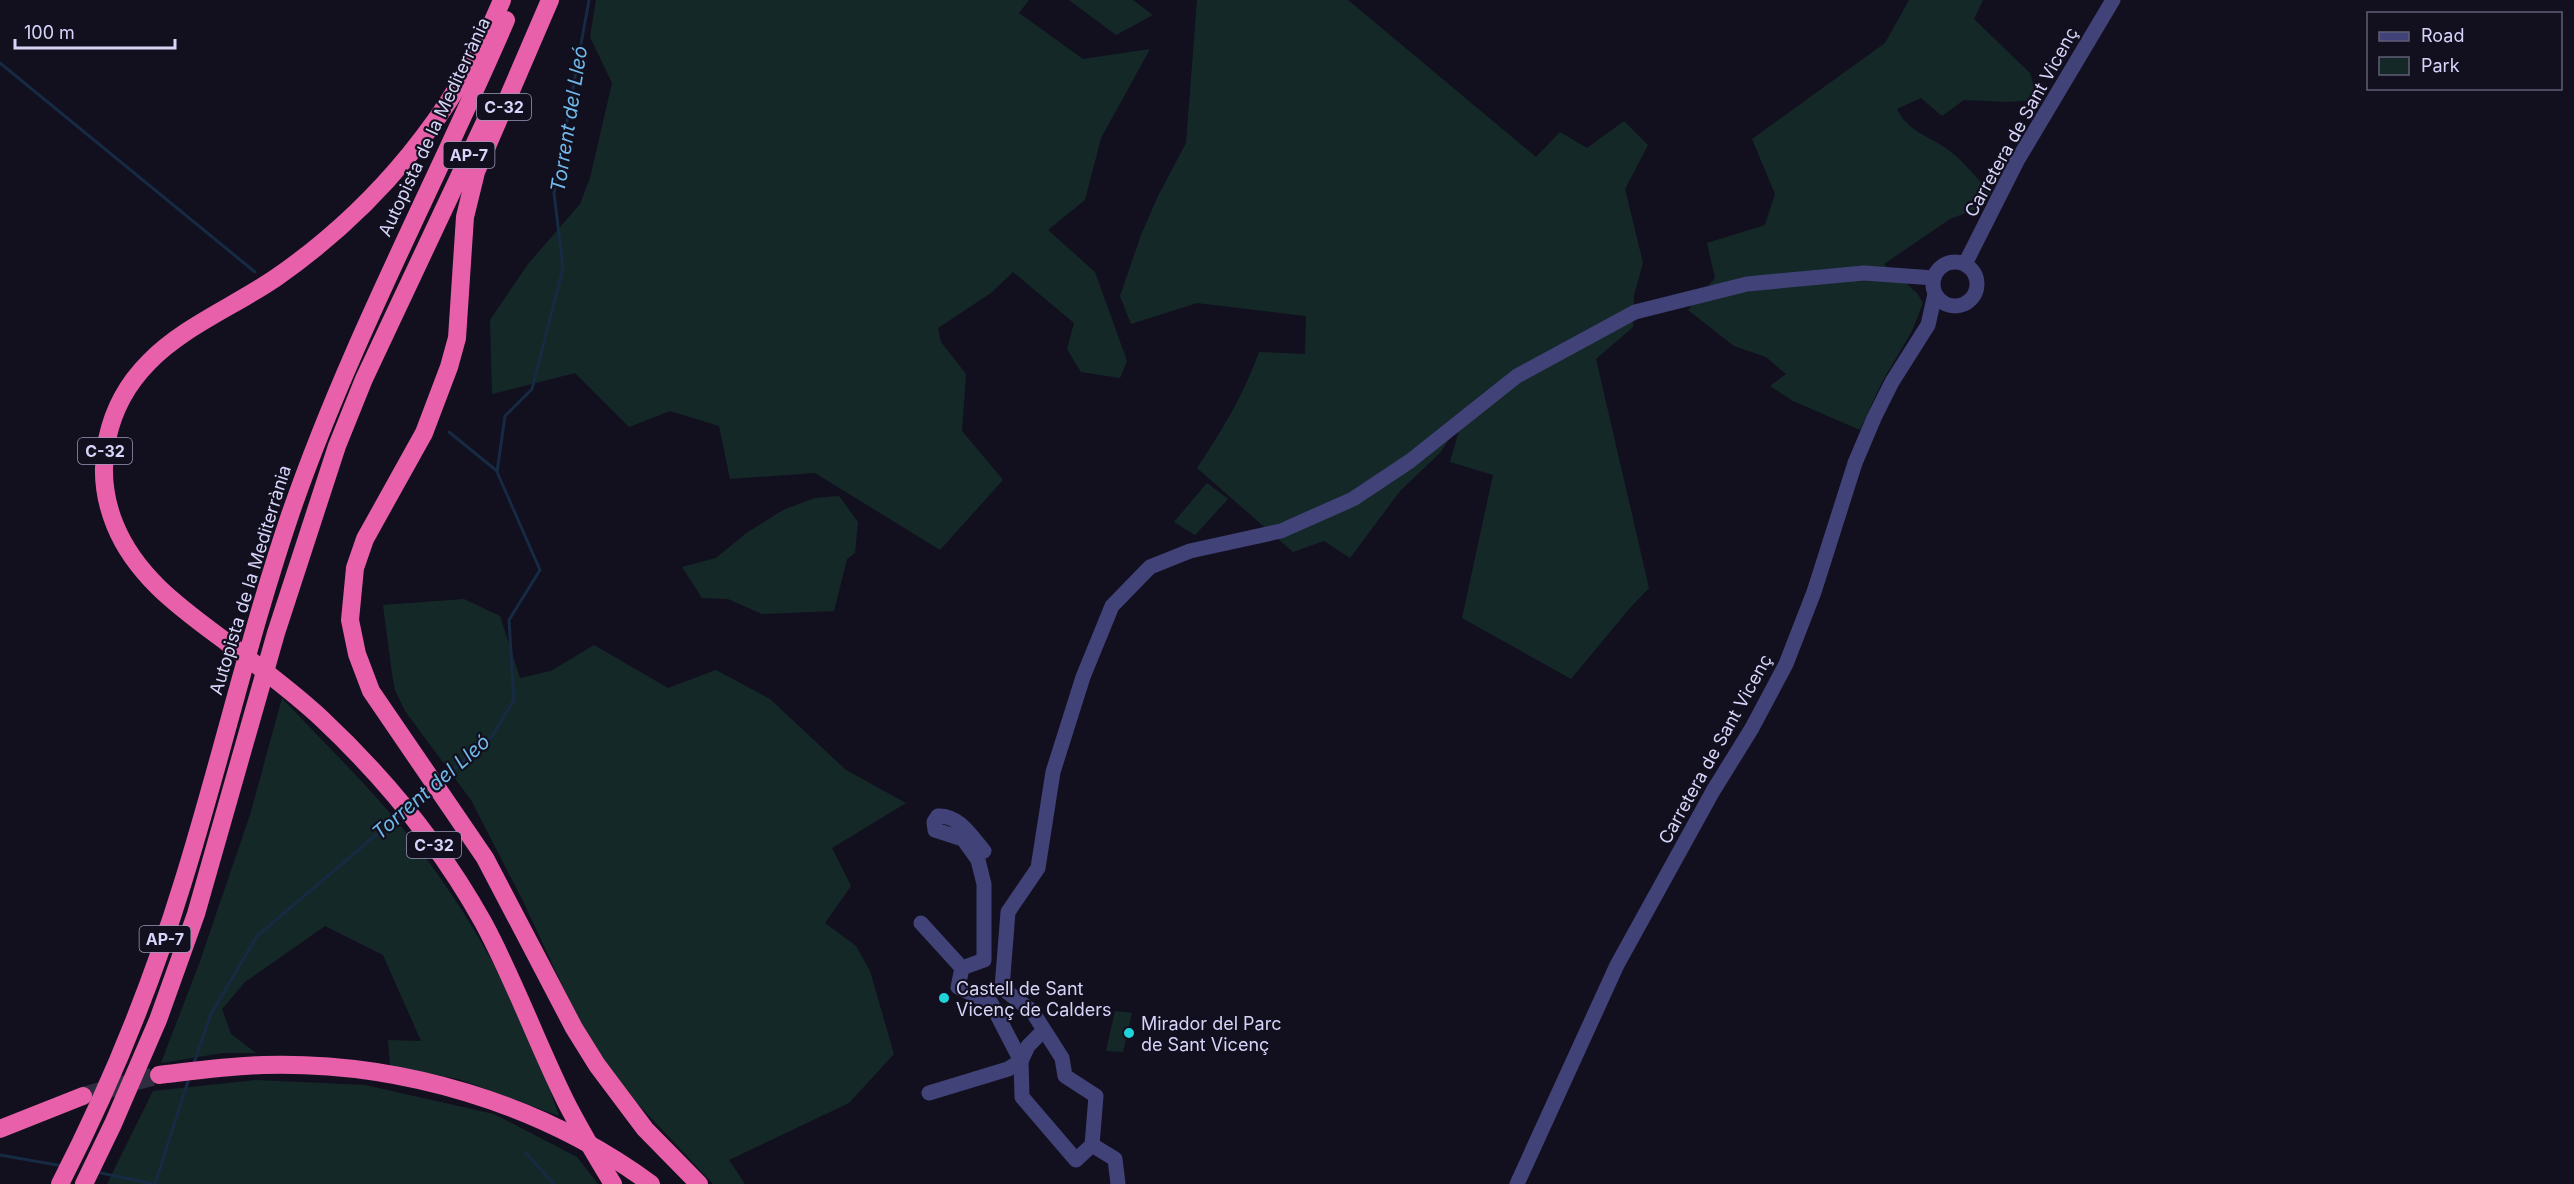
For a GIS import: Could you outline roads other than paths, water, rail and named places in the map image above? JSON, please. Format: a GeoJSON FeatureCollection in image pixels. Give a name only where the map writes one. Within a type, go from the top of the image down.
{"type":"FeatureCollection","features":[{"type":"Feature","properties":{"kind":"highway","name":"C-32"},"geometry":{"type":"LineString","coordinates":[[502,0],[479,50],[448,104],[410,154],[371,198],[303,259],[233,305],[186,332],[158,353],[135,377],[112,419],[105,448],[104,478],[109,509],[118,532],[130,553],[150,579],[183,609],[317,714],[375,772],[427,836],[483,924],[512,979],[566,1102],[613,1184]]}},
{"type":"Feature","properties":{"kind":"highway","name":"Autopista de la Mediterrània"},"geometry":{"type":"LineString","coordinates":[[60,1184],[113,1073],[167,932],[199,829],[256,624],[300,486],[344,374],[481,78],[514,0]]}},
{"type":"Feature","properties":{"kind":"highway","name":"AP-7"},"geometry":{"type":"LineString","coordinates":[[84,1184],[140,1062],[180,958],[212,862],[276,633],[319,497],[363,379],[491,108],[538,0]]}},
{"type":"Feature","properties":{"kind":"highway","name":"C-32"},"geometry":{"type":"LineString","coordinates":[[550,0],[476,172],[465,217],[457,338],[452,357],[437,403],[424,433],[365,539],[355,568],[350,620],[357,654],[371,691],[485,858],[574,1028],[597,1065],[645,1129],[699,1184]]}},
{"type":"Feature","properties":{"kind":"highway"},"geometry":{"type":"LineString","coordinates":[[159,1075],[236,1066],[291,1065],[355,1069],[425,1081],[476,1095],[530,1115],[604,1153],[651,1184]]}},
{"type":"Feature","properties":{"kind":"highway"},"geometry":{"type":"LineString","coordinates":[[0,1129],[83,1096]]}},
{"type":"Feature","properties":{"kind":"street","name":"Carretera de Sant Vicenç"},"geometry":{"type":"LineString","coordinates":[[1965,264],[2017,161],[2113,0]]}},
{"type":"Feature","properties":{"kind":"street"},"geometry":{"type":"LineString","coordinates":[[1952,261],[1965,264],[1975,273],[1977,286],[1972,298],[1960,305],[1943,303],[1935,294],[1934,278],[1940,267],[1952,261]]}},
{"type":"Feature","properties":{"kind":"street"},"geometry":{"type":"LineString","coordinates":[[991,1003],[1002,988],[1008,912],[1038,868],[1053,772],[1083,677],[1112,606],[1150,567],[1190,551],[1281,531],[1353,499],[1410,460],[1517,376],[1635,312],[1747,284],[1864,273],[1934,278]]}},
{"type":"Feature","properties":{"kind":"street","name":"Carretera de Sant Vicenç"},"geometry":{"type":"LineString","coordinates":[[1517,1184],[1617,965],[1713,791],[1752,729],[1786,664],[1814,592],[1839,511],[1870,427],[1892,382],[1928,326],[1935,294]]}},
{"type":"Feature","properties":{"kind":"street","name":"Carretera de Sant Vicenç"},"geometry":{"type":"LineString","coordinates":[[1928,326],[1960,305]]}},
{"type":"Feature","properties":{"kind":"street"},"geometry":{"type":"LineString","coordinates":[[962,968],[984,960],[984,884],[974,852],[963,839],[935,830],[934,822],[938,816],[946,816],[962,825],[984,850]]}},
{"type":"Feature","properties":{"kind":"street"},"geometry":{"type":"LineString","coordinates":[[921,923],[962,968]]}},
{"type":"Feature","properties":{"kind":"street"},"geometry":{"type":"LineString","coordinates":[[962,968],[958,987],[991,1003],[1021,1061],[1022,1097],[1076,1160],[1092,1145],[1096,1096],[1065,1076],[1062,1058],[1032,1011],[1002,988]]}},
{"type":"Feature","properties":{"kind":"street"},"geometry":{"type":"LineString","coordinates":[[929,1093],[1008,1069],[1021,1061],[1028,1046],[1044,1030]]}},
{"type":"Feature","properties":{"kind":"street"},"geometry":{"type":"LineString","coordinates":[[1092,1145],[1115,1159],[1118,1184]]}},
{"type":"Feature","properties":{"kind":"waterway","name":"Torrent del Lleó"},"geometry":{"type":"LineString","coordinates":[[441,780],[492,736],[514,700],[509,620],[540,570],[497,472],[505,416],[532,389],[563,268],[554,193],[589,0]]}},
{"type":"Feature","properties":{"kind":"waterway"},"geometry":{"type":"LineString","coordinates":[[0,63],[255,272]]}},
{"type":"Feature","properties":{"kind":"waterway"},"geometry":{"type":"LineString","coordinates":[[449,432],[497,471]]}},
{"type":"Feature","properties":{"kind":"waterway","name":"Torrent del Lleó"},"geometry":{"type":"LineString","coordinates":[[411,805],[431,788]]}},
{"type":"Feature","properties":{"kind":"waterway","name":"Torrent del Lleó"},"geometry":{"type":"LineString","coordinates":[[194,1063],[211,1014],[257,936],[402,813]]}},
{"type":"Feature","properties":{"kind":"waterway","name":"Torrent del Lleó"},"geometry":{"type":"LineString","coordinates":[[155,1184],[189,1078]]}},
{"type":"Feature","properties":{"kind":"waterway","name":"Torrent del Lleó"},"geometry":{"type":"LineString","coordinates":[[525,1152],[554,1184]]}},
{"type":"Feature","properties":{"kind":"waterway"},"geometry":{"type":"LineString","coordinates":[[0,1155],[63,1166]]}},
{"type":"Feature","properties":{"kind":"waterway"},"geometry":{"type":"LineString","coordinates":[[96,1172],[154,1184]]}},
{"type":"Feature","properties":{"kind":"tunnel"},"geometry":{"type":"LineString","coordinates":[[83,1096],[159,1075]]}},
{"type":"Feature","properties":{"kind":"place","name":"Castell de Sant Vicenç de Calders"},"geometry":{"type":"Point","coordinates":[944,998]}},
{"type":"Feature","properties":{"kind":"place","name":"Mirador del Parc de Sant Vicenç"},"geometry":{"type":"Point","coordinates":[1129,1033]}}]}
